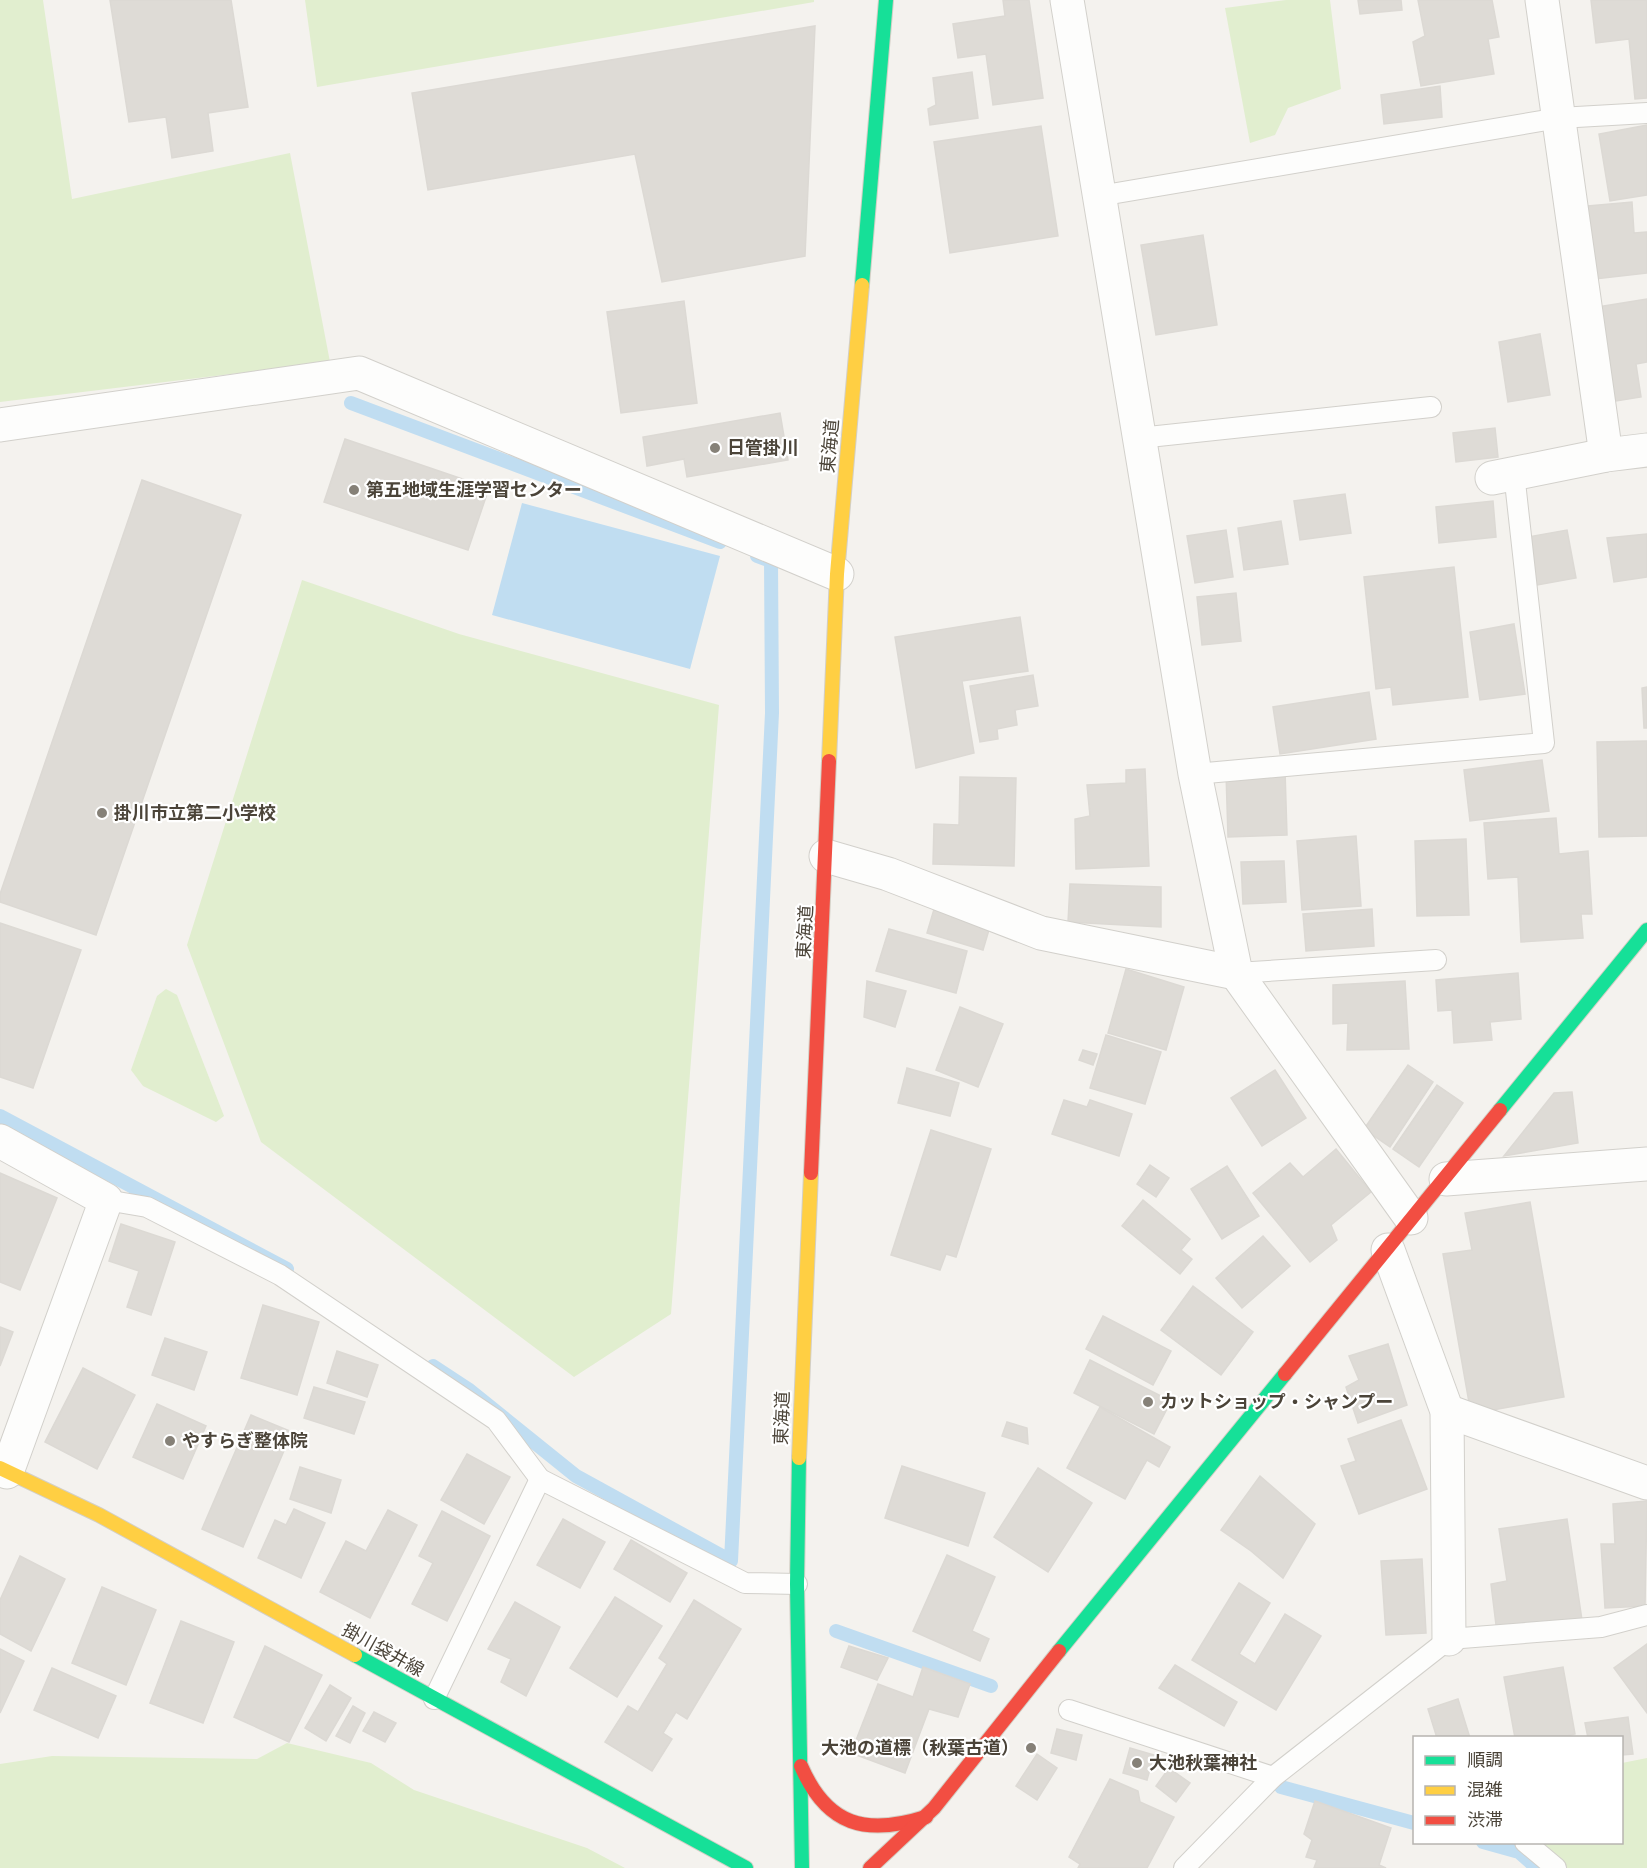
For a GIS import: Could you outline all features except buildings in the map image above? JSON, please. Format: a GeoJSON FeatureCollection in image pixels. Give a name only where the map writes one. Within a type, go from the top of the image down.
{"type":"FeatureCollection","features":[{"type":"Feature","properties":{"kind":"main road","name":"東海道"},"geometry":{"type":"LineString","coordinates":[[802,1868],[798,1759],[799,1445],[837,574],[886,0]]}},
{"type":"Feature","properties":{"kind":"main road"},"geometry":{"type":"LineString","coordinates":[[870,1868],[896,1848],[927,1817],[1025,1693],[1647,930]]}},
{"type":"Feature","properties":{"kind":"main road","name":"掛川袋井線"},"geometry":{"type":"LineString","coordinates":[[3,1470],[109,1521],[746,1868]]}},
{"type":"Feature","properties":{"kind":"main road"},"geometry":{"type":"LineString","coordinates":[[798,1759],[808,1788],[834,1813],[847,1820],[864,1826],[884,1827],[906,1825],[927,1817]]}},
{"type":"Feature","properties":{"kind":"street"},"geometry":{"type":"LineString","coordinates":[[1067,0],[1195,774],[1236,974],[1411,1218]]}},
{"type":"Feature","properties":{"kind":"street"},"geometry":{"type":"LineString","coordinates":[[1542,0],[1606,455]]}},
{"type":"Feature","properties":{"kind":"street"},"geometry":{"type":"LineString","coordinates":[[0,425],[359,373],[837,574]]}},
{"type":"Feature","properties":{"kind":"street"},"geometry":{"type":"LineString","coordinates":[[1503,476],[1606,455],[1647,450]]}},
{"type":"Feature","properties":{"kind":"street"},"geometry":{"type":"LineString","coordinates":[[826,856],[888,874],[1041,933],[1236,974]]}},
{"type":"Feature","properties":{"kind":"street"},"geometry":{"type":"LineString","coordinates":[[0,1141],[106,1200],[3,1470]]}},
{"type":"Feature","properties":{"kind":"street"},"geometry":{"type":"LineString","coordinates":[[1446,1179],[1647,1164]]}},
{"type":"Feature","properties":{"kind":"street"},"geometry":{"type":"LineString","coordinates":[[1388,1250],[1447,1411],[1449,1640]]}},
{"type":"Feature","properties":{"kind":"street"},"geometry":{"type":"LineString","coordinates":[[1447,1411],[1647,1484]]}},
{"type":"Feature","properties":{"kind":"lane"},"geometry":{"type":"LineString","coordinates":[[1099,196],[1559,118],[1647,114]]}},
{"type":"Feature","properties":{"kind":"lane"},"geometry":{"type":"LineString","coordinates":[[1139,438],[1431,407]]}},
{"type":"Feature","properties":{"kind":"lane"},"geometry":{"type":"LineString","coordinates":[[1195,774],[1544,743],[1503,476]]}},
{"type":"Feature","properties":{"kind":"lane"},"geometry":{"type":"LineString","coordinates":[[1236,974],[1436,960]]}},
{"type":"Feature","properties":{"kind":"lane"},"geometry":{"type":"LineString","coordinates":[[106,1200],[147,1207],[280,1275],[496,1420],[540,1479],[745,1583],[797,1584]]}},
{"type":"Feature","properties":{"kind":"lane"},"geometry":{"type":"LineString","coordinates":[[434,1699],[540,1479]]}},
{"type":"Feature","properties":{"kind":"lane"},"geometry":{"type":"LineString","coordinates":[[1184,1868],[1273,1777],[1449,1640],[1600,1627],[1647,1616]]}},
{"type":"Feature","properties":{"kind":"lane"},"geometry":{"type":"LineString","coordinates":[[1069,1710],[1273,1777]]}},
{"type":"Feature","properties":{"kind":"lane"},"geometry":{"type":"LineString","coordinates":[[1527,1844],[1556,1868]]}},
{"type":"Feature","properties":{"kind":"green space"},"geometry":{"type":"Polygon","coordinates":[[[0,0],[43,0],[72,199],[290,153],[330,362],[0,402],[0,0]]]}},
{"type":"Feature","properties":{"kind":"green space"},"geometry":{"type":"Polygon","coordinates":[[[305,0],[814,0],[814,2],[317,87],[305,0]]]}},
{"type":"Feature","properties":{"kind":"green space"},"geometry":{"type":"Polygon","coordinates":[[[1286,0],[1330,0],[1341,89],[1288,108],[1275,135],[1250,143],[1225,8],[1286,0]]]}},
{"type":"Feature","properties":{"kind":"green space"},"geometry":{"type":"Polygon","coordinates":[[[302,580],[459,634],[719,705],[671,1314],[574,1377],[261,1142],[187,945],[302,580]]]}},
{"type":"Feature","properties":{"kind":"green space"},"geometry":{"type":"Polygon","coordinates":[[[166,989],[177,995],[224,1116],[216,1122],[143,1086],[131,1070],[157,996],[166,989]]]}},
{"type":"Feature","properties":{"kind":"green space"},"geometry":{"type":"Polygon","coordinates":[[[287,1743],[371,1763],[414,1790],[587,1848],[625,1868],[0,1868],[0,1764],[52,1756],[257,1759],[287,1743]]]}},
{"type":"Feature","properties":{"kind":"green space"},"geometry":{"type":"Polygon","coordinates":[[[1647,1758],[1647,1868],[1556,1868],[1526,1844],[1623,1844],[1623,1763],[1647,1758]]]}},
{"type":"Feature","properties":{"kind":"water"},"geometry":{"type":"Polygon","coordinates":[[[522,503],[720,556],[690,669],[492,615],[522,503]]]}},
{"type":"Feature","properties":{"kind":"waterway"},"geometry":{"type":"LineString","coordinates":[[351,403],[720,542]]}},
{"type":"Feature","properties":{"kind":"waterway"},"geometry":{"type":"LineString","coordinates":[[433,1366],[468,1389],[576,1476],[731,1561],[772,713],[771,561],[757,556]]}},
{"type":"Feature","properties":{"kind":"waterway"},"geometry":{"type":"LineString","coordinates":[[0,1116],[287,1269]]}},
{"type":"Feature","properties":{"kind":"waterway"},"geometry":{"type":"LineString","coordinates":[[836,1631],[991,1686]]}},
{"type":"Feature","properties":{"kind":"waterway"},"geometry":{"type":"LineString","coordinates":[[1281,1787],[1413,1823]]}},
{"type":"Feature","properties":{"kind":"waterway"},"geometry":{"type":"LineString","coordinates":[[1490,1844],[1519,1852],[1537,1868]]}},
{"type":"Feature","properties":{"kind":"traffic: fast"},"geometry":{"type":"LineString","coordinates":[[862,285],[886,0]]}},
{"type":"Feature","properties":{"kind":"traffic: fast"},"geometry":{"type":"LineString","coordinates":[[1500,1110],[1647,930]]}},
{"type":"Feature","properties":{"kind":"traffic: fast"},"geometry":{"type":"LineString","coordinates":[[1059,1651],[1285,1374]]}},
{"type":"Feature","properties":{"kind":"traffic: fast"},"geometry":{"type":"LineString","coordinates":[[799,1458],[797,1584],[802,1868]]}},
{"type":"Feature","properties":{"kind":"traffic: fast"},"geometry":{"type":"LineString","coordinates":[[355,1655],[746,1868]]}},
{"type":"Feature","properties":{"kind":"traffic: slow"},"geometry":{"type":"LineString","coordinates":[[829,761],[837,574],[862,285]]}},
{"type":"Feature","properties":{"kind":"traffic: slow"},"geometry":{"type":"LineString","coordinates":[[799,1458],[811,1173]]}},
{"type":"Feature","properties":{"kind":"traffic: slow"},"geometry":{"type":"LineString","coordinates":[[0,1468],[99,1515],[355,1655]]}},
{"type":"Feature","properties":{"kind":"traffic: jam"},"geometry":{"type":"LineString","coordinates":[[811,1173],[829,761]]}},
{"type":"Feature","properties":{"kind":"traffic: jam"},"geometry":{"type":"LineString","coordinates":[[1285,1374],[1500,1110]]}},
{"type":"Feature","properties":{"kind":"traffic: jam"},"geometry":{"type":"LineString","coordinates":[[870,1868],[934,1808],[1059,1651]]}},
{"type":"Feature","properties":{"kind":"traffic: jam"},"geometry":{"type":"LineString","coordinates":[[801,1766],[811,1786],[823,1802],[836,1814],[851,1821],[867,1825],[885,1825],[926,1817]]}},
{"type":"Feature","properties":{"kind":"place","name":"日管掛川"},"geometry":{"type":"Point","coordinates":[715,448]}},
{"type":"Feature","properties":{"kind":"place","name":"第五地域生涯学習センター"},"geometry":{"type":"Point","coordinates":[354,490]}},
{"type":"Feature","properties":{"kind":"place","name":"掛川市立第二小学校"},"geometry":{"type":"Point","coordinates":[102,813]}},
{"type":"Feature","properties":{"kind":"place","name":"カットショップ・シャンプー"},"geometry":{"type":"Point","coordinates":[1148,1402]}},
{"type":"Feature","properties":{"kind":"place","name":"やすらぎ整体院"},"geometry":{"type":"Point","coordinates":[170,1441]}},
{"type":"Feature","properties":{"kind":"place","name":"大池の道標（秋葉古道）"},"geometry":{"type":"Point","coordinates":[1031,1748]}},
{"type":"Feature","properties":{"kind":"place","name":"大池秋葉神社"},"geometry":{"type":"Point","coordinates":[1137,1763]}}]}
